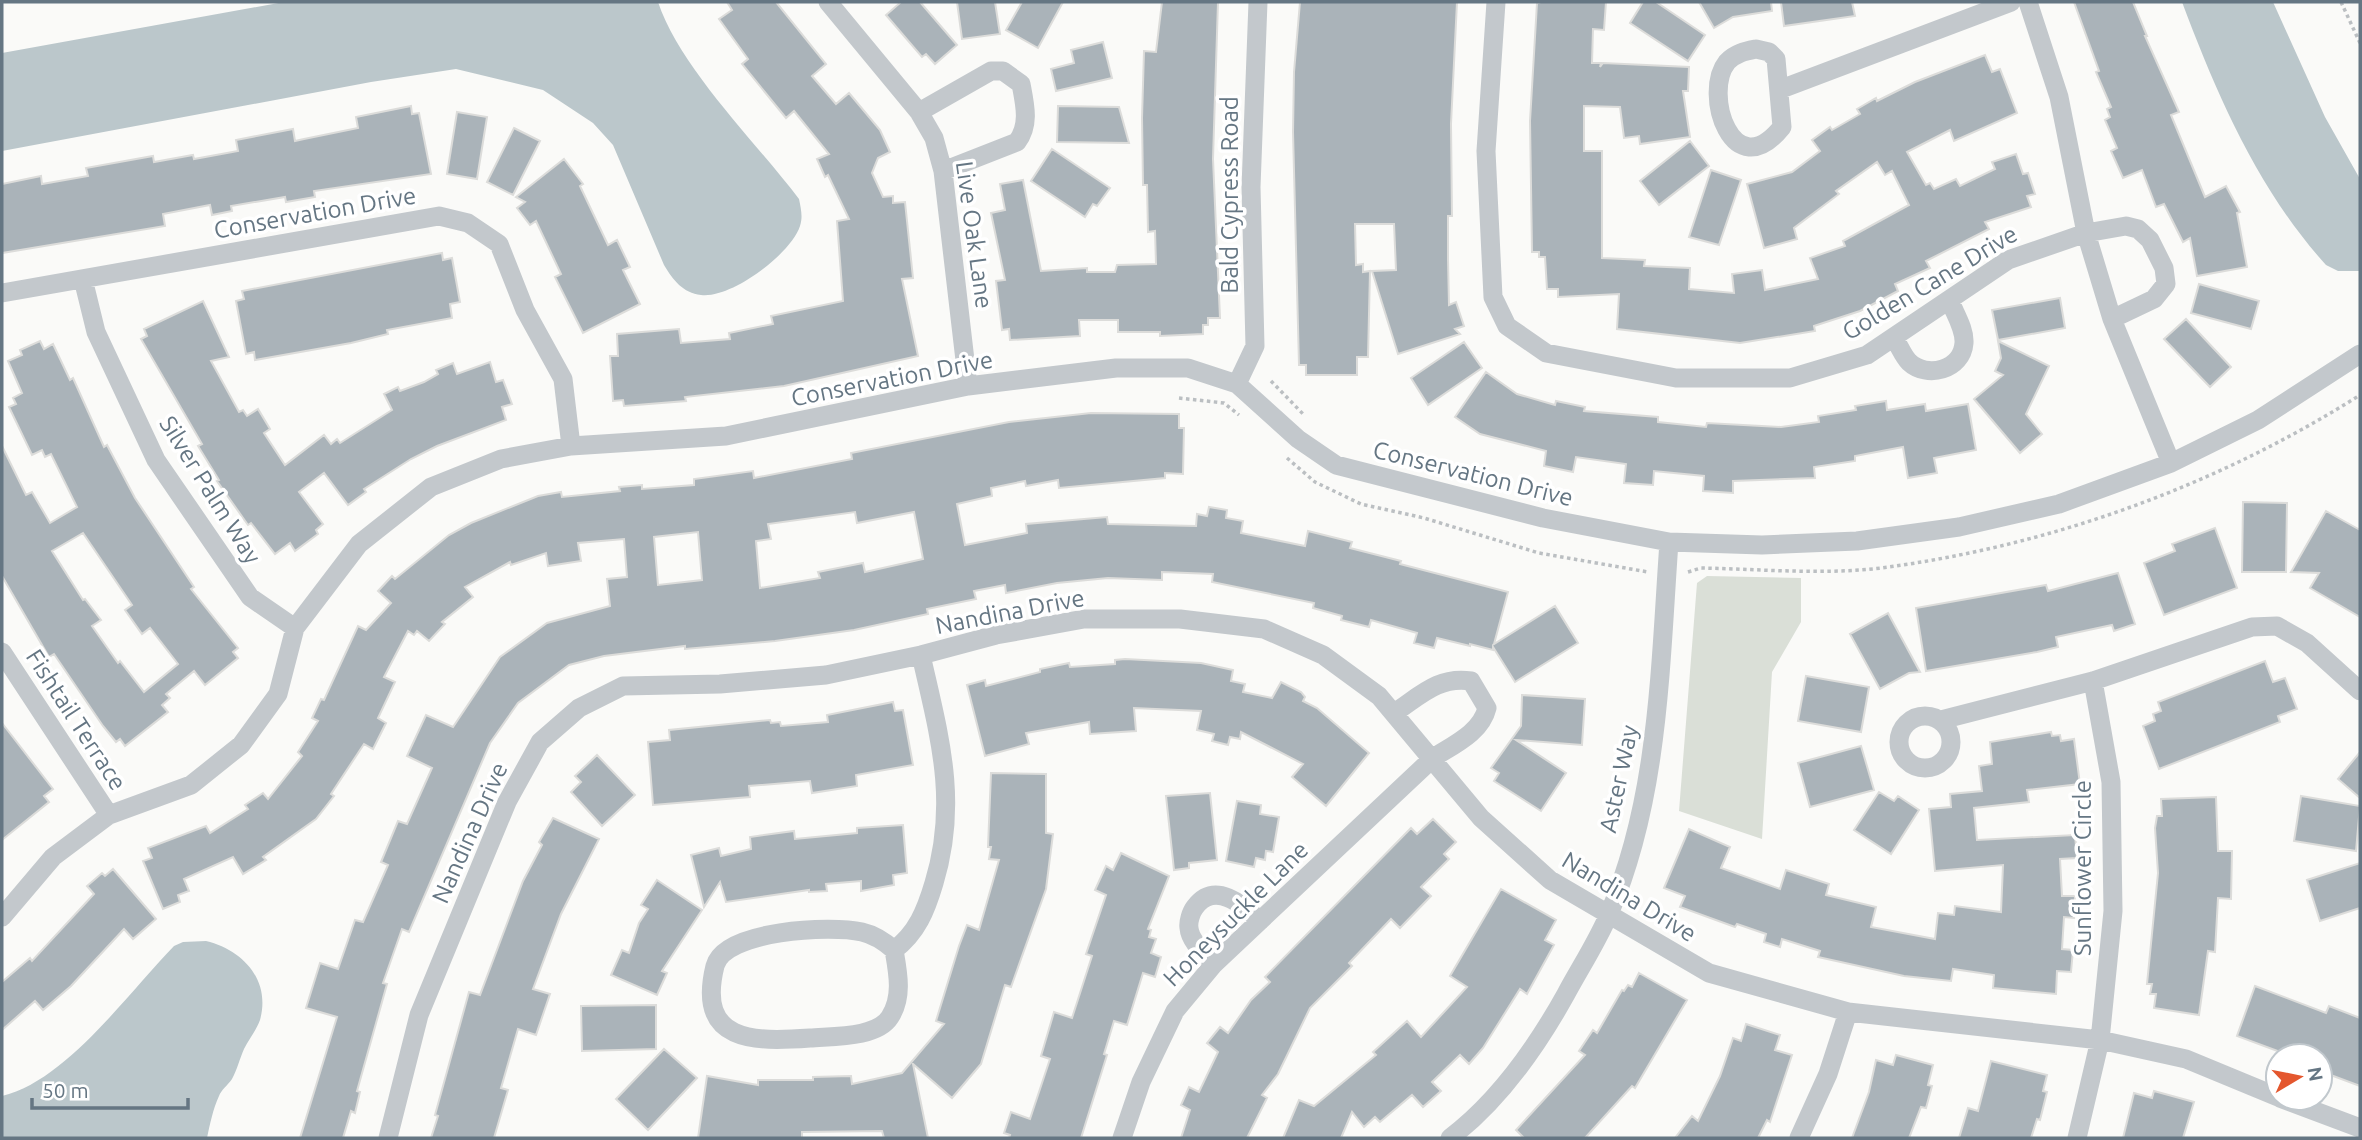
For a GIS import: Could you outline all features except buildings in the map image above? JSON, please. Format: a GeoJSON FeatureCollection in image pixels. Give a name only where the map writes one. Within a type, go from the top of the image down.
{"type":"FeatureCollection","features":[{"type":"Feature","properties":{"kind":"street","name":"Live Oak Lane"},"geometry":{"type":"LineString","coordinates":[[828,2],[919,112],[934,138],[943,171],[968,386]]}},
{"type":"Feature","properties":{"kind":"street","name":"Bald Cypress Road"},"geometry":{"type":"LineString","coordinates":[[1237,384],[1255,346],[1251,187],[1258,2]]}},
{"type":"Feature","properties":{"kind":"street","name":"Golden Cane Drive"},"geometry":{"type":"LineString","coordinates":[[1496,2],[1486,151],[1493,297],[1507,326],[1546,353],[1676,378],[1790,377],[1867,355],[2008,260],[2086,233],[2126,226],[2138,229],[2150,240],[2164,268],[2166,284],[2154,299],[2112,319]]}},
{"type":"Feature","properties":{"kind":"street"},"geometry":{"type":"LineString","coordinates":[[1781,89],[2011,2]]}},
{"type":"Feature","properties":{"kind":"street"},"geometry":{"type":"LineString","coordinates":[[2028,2],[2059,97],[2086,233],[2112,319],[2171,463]]}},
{"type":"Feature","properties":{"kind":"street"},"geometry":{"type":"LineString","coordinates":[[1756,49],[1769,52],[1776,59],[1781,89],[1782,127],[1773,139],[1760,145],[1740,144],[1730,137],[1722,121],[1721,87],[1721,75],[1728,61],[1739,53],[1756,49]]}},
{"type":"Feature","properties":{"kind":"street"},"geometry":{"type":"LineString","coordinates":[[919,112],[991,71],[1003,71],[1021,85],[1026,108],[1025,132],[1017,142],[943,171]]}},
{"type":"Feature","properties":{"kind":"street","name":"Conservation Drive"},"geometry":{"type":"LineString","coordinates":[[2,293],[439,216],[468,223],[499,244],[525,310],[563,379],[571,446]]}},
{"type":"Feature","properties":{"kind":"street","name":"Silver Palm Way"},"geometry":{"type":"LineString","coordinates":[[83,279],[96,332],[156,460],[250,597],[295,628]]}},
{"type":"Feature","properties":{"kind":"street"},"geometry":{"type":"LineString","coordinates":[[1894,338],[1909,362],[1923,370],[1947,368],[1960,357],[1964,345],[1963,332],[1950,301]]}},
{"type":"Feature","properties":{"kind":"street","name":"Conservation Drive"},"geometry":{"type":"LineString","coordinates":[[2,916],[54,857],[109,815],[191,785],[241,745],[278,694],[295,628],[359,544],[432,487],[501,459],[571,446],[726,436],[968,386],[1116,368],[1188,368],[1237,384],[1298,439],[1336,465],[1544,518],[1669,542],[1762,545],[1857,541],[1959,527],[2059,504],[2171,463],[2258,420],[2360,354]]}},
{"type":"Feature","properties":{"kind":"street","name":"Aster Way"},"geometry":{"type":"LineString","coordinates":[[1450,1138],[1473,1120],[1541,1038],[1609,914],[1639,818],[1657,716],[1669,542]]}},
{"type":"Feature","properties":{"kind":"street","name":"Nandina Drive"},"geometry":{"type":"LineString","coordinates":[[388,1138],[419,1015],[507,802],[540,742],[579,708],[623,686],[720,684],[826,675],[921,655],[996,635],[1084,620],[1180,619],[1264,629],[1323,656],[1379,696],[1481,818],[1550,880],[1709,972],[1848,1012],[2100,1040],[2186,1059],[2264,1092]]}},
{"type":"Feature","properties":{"kind":"street"},"geometry":{"type":"LineString","coordinates":[[1941,720],[2093,681],[2252,627],[2277,626],[2307,643],[2360,691]]}},
{"type":"Feature","properties":{"kind":"street","name":"Fishtail Terrace"},"geometry":{"type":"LineString","coordinates":[[2,652],[109,815]]}},
{"type":"Feature","properties":{"kind":"street"},"geometry":{"type":"LineString","coordinates":[[894,950],[910,938],[927,905],[944,848],[947,797],[944,755],[921,655]]}},
{"type":"Feature","properties":{"kind":"street","name":"Honeysuckle Lane"},"geometry":{"type":"LineString","coordinates":[[1122,1138],[1142,1082],[1175,1011],[1214,964],[1433,758],[1465,738],[1484,719],[1487,708],[1471,681],[1453,678],[1437,684],[1394,713]]}},
{"type":"Feature","properties":{"kind":"street","name":"Sunflower Circle"},"geometry":{"type":"LineString","coordinates":[[2077,1138],[2100,1040],[2113,911],[2111,782],[2093,681]]}},
{"type":"Feature","properties":{"kind":"street"},"geometry":{"type":"LineString","coordinates":[[1214,964],[1194,942],[1189,928],[1191,911],[1199,902],[1218,895],[1231,898],[1260,921]]}},
{"type":"Feature","properties":{"kind":"street"},"geometry":{"type":"LineString","coordinates":[[814,929],[861,932],[882,939],[894,950],[898,998],[889,1020],[863,1034],[764,1041],[738,1036],[715,1015],[710,986],[717,958],[740,941],[814,929]]}},
{"type":"Feature","properties":{"kind":"street"},"geometry":{"type":"LineString","coordinates":[[1799,1138],[1828,1074],[1848,1012]]}},
{"type":"Feature","properties":{"kind":"street","name":"Nandina Drive"},"geometry":{"type":"LineString","coordinates":[[2310,1112],[2351,1130]]}},
{"type":"Feature","properties":{"kind":"path"},"geometry":{"type":"LineString","coordinates":[[2341,2],[2360,43]]}},
{"type":"Feature","properties":{"kind":"path"},"geometry":{"type":"LineString","coordinates":[[1271,381],[1315,424]]}},
{"type":"Feature","properties":{"kind":"path"},"geometry":{"type":"LineString","coordinates":[[1285,456],[1315,482],[1361,504],[1423,518],[1539,553],[1639,571],[1667,572],[1701,568],[1880,568],[2020,544],[2141,503],[2222,469],[2316,423],[2360,396]]}},
{"type":"Feature","properties":{"kind":"path"},"geometry":{"type":"LineString","coordinates":[[1179,398],[1224,403],[1241,416]]}},
{"type":"Feature","properties":{"kind":"shaded area"},"geometry":{"type":"Polygon","coordinates":[[[284,2],[658,2],[683,53],[799,199],[802,216],[800,226],[785,249],[773,261],[743,282],[713,294],[689,292],[675,281],[664,265],[613,145],[593,123],[543,90],[456,69],[371,82],[2,151],[2,53],[284,2]]]}},
{"type":"Feature","properties":{"kind":"shaded area"},"geometry":{"type":"Polygon","coordinates":[[[2182,2],[2273,2],[2325,117],[2360,179],[2360,271],[2338,271],[2326,265],[2280,205],[2225,106],[2182,2]]]}},
{"type":"Feature","properties":{"kind":"shaded area"},"geometry":{"type":"Polygon","coordinates":[[[1707,576],[1801,578],[1801,622],[1772,672],[1762,839],[1679,811],[1697,583],[1707,576]]]}},
{"type":"Feature","properties":{"kind":"shaded area"},"geometry":{"type":"Polygon","coordinates":[[[206,941],[232,952],[251,969],[258,980],[262,1005],[260,1020],[232,1079],[217,1101],[207,1138],[2,1138],[2,1096],[26,1087],[72,1054],[95,1033],[174,946],[183,942],[206,941]]]}}]}
